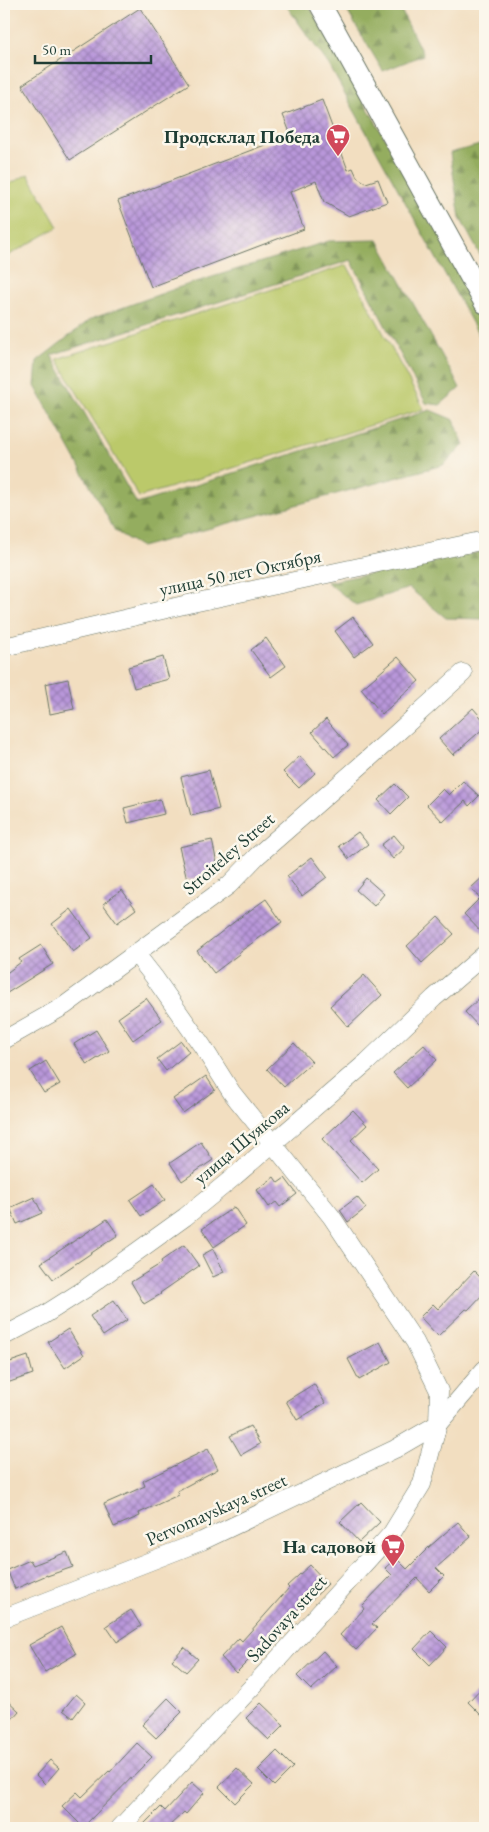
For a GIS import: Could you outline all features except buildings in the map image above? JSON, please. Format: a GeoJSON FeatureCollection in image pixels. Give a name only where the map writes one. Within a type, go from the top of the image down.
{"type":"FeatureCollection","features":[{"type":"Feature","properties":{"kind":"street"},"geometry":{"type":"LineString","coordinates":[[320,4],[485,303]]}},
{"type":"Feature","properties":{"kind":"street","name":"улица 50 лет Октября"},"geometry":{"type":"LineString","coordinates":[[4,647],[198,602],[485,540]]}},
{"type":"Feature","properties":{"kind":"street","name":"Stroiteley Street"},"geometry":{"type":"LineString","coordinates":[[4,1040],[64,1006],[229,885],[257,856],[463,673]]}},
{"type":"Feature","properties":{"kind":"street"},"geometry":{"type":"LineString","coordinates":[[136,954],[203,1047],[232,1093],[331,1216],[415,1342],[439,1391],[438,1424]]}},
{"type":"Feature","properties":{"kind":"street","name":"улица Шуякова"},"geometry":{"type":"LineString","coordinates":[[4,1336],[44,1315],[116,1267],[185,1217],[367,1062],[434,998],[485,954]]}},
{"type":"Feature","properties":{"kind":"street","name":"Sadovaya street"},"geometry":{"type":"LineString","coordinates":[[120,1828],[392,1533],[422,1484],[438,1424],[485,1369]]}},
{"type":"Feature","properties":{"kind":"street","name":"Pervomayskaya street"},"geometry":{"type":"LineString","coordinates":[[4,1618],[202,1541],[395,1449],[438,1424]]}},
{"type":"Feature","properties":{"kind":"green space"},"geometry":{"type":"Polygon","coordinates":[[[285,4],[308,4],[485,312],[485,346],[329,65],[285,4]]]}},
{"type":"Feature","properties":{"kind":"green space"},"geometry":{"type":"Polygon","coordinates":[[[343,4],[398,4],[423,55],[383,71],[343,4]]]}},
{"type":"Feature","properties":{"kind":"green space"},"geometry":{"type":"Polygon","coordinates":[[[480,145],[485,157],[485,264],[460,218],[450,153],[480,145]]]}},
{"type":"Feature","properties":{"kind":"green space"},"geometry":{"type":"Polygon","coordinates":[[[28,174],[58,227],[4,258],[4,187],[28,174]]]}},
{"type":"Feature","properties":{"kind":"green space"},"geometry":{"type":"Polygon","coordinates":[[[378,240],[460,388],[440,405],[426,403],[351,260],[51,355],[137,504],[430,410],[454,420],[464,445],[443,465],[141,547],[115,531],[35,386],[37,361],[91,319],[180,287],[329,241],[378,240]]]}},
{"type":"Feature","properties":{"kind":"green space"},"geometry":{"type":"Polygon","coordinates":[[[347,265],[424,409],[139,497],[57,359],[347,265]]]}},
{"type":"Feature","properties":{"kind":"green space"},"geometry":{"type":"Polygon","coordinates":[[[485,551],[485,619],[446,618],[409,588],[356,605],[327,582],[485,551]]]}},
{"type":"Feature","properties":{"kind":"place","name":"Продсклад Победа"},"geometry":{"type":"Point","coordinates":[338,157]}},
{"type":"Feature","properties":{"kind":"place","name":"На садовой"},"geometry":{"type":"Point","coordinates":[393,1567]}}]}
